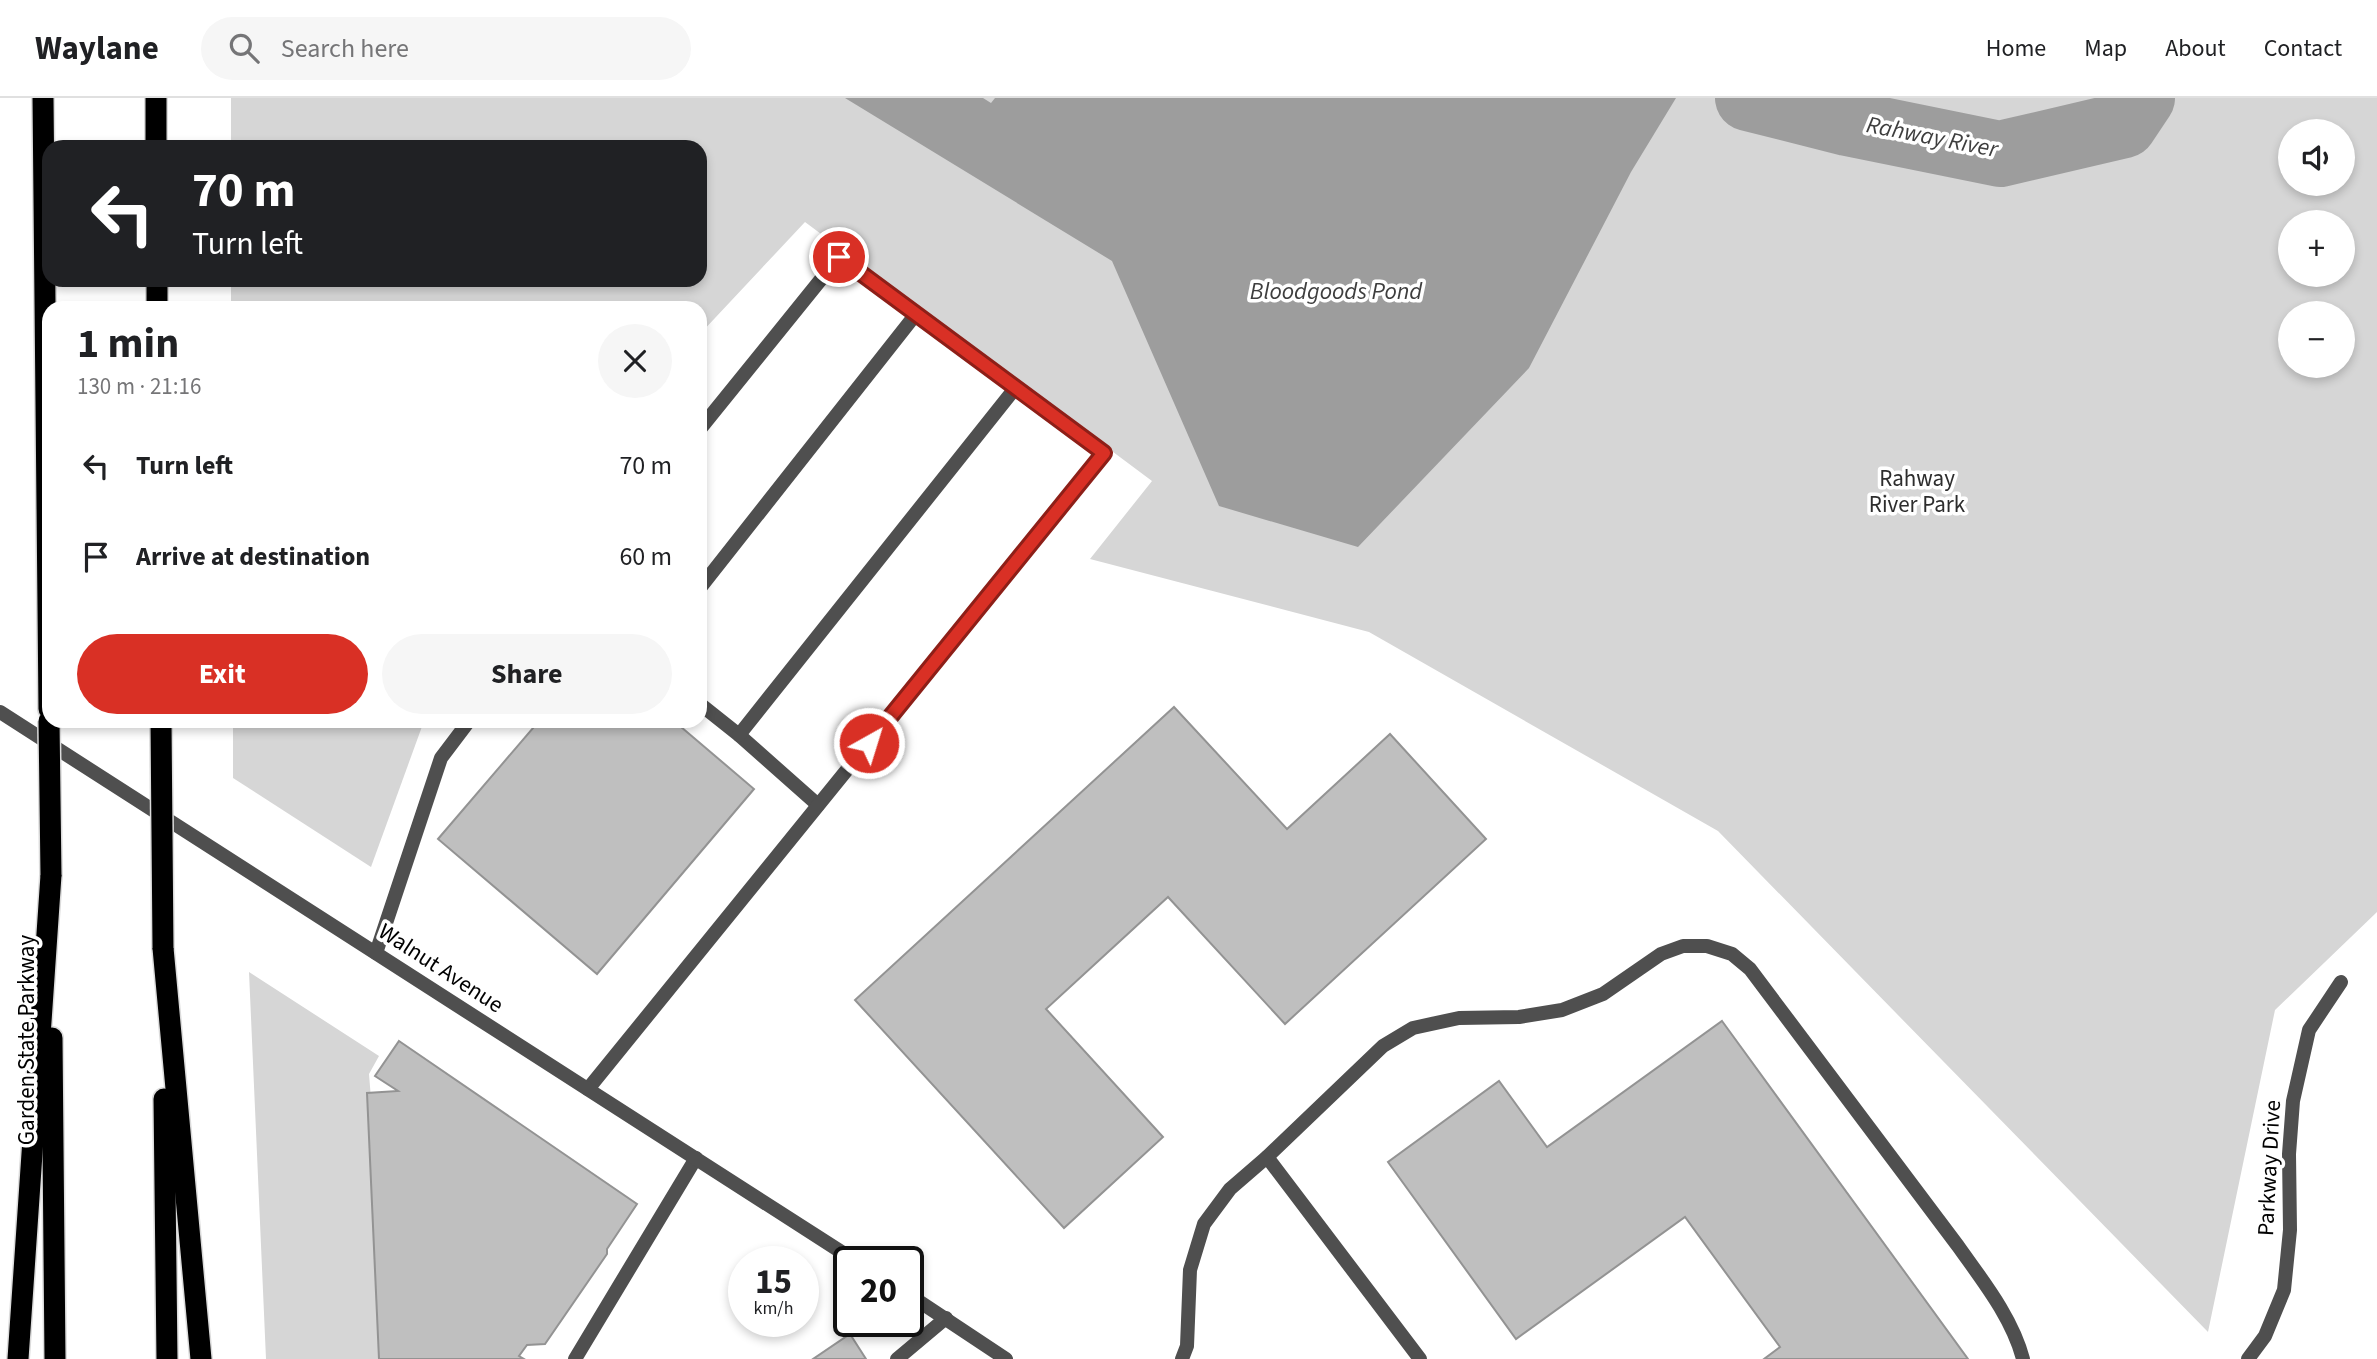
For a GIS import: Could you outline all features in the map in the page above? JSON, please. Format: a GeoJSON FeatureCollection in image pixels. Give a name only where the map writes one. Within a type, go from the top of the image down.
{"type":"FeatureCollection","features":[{"type":"Feature","properties":{"kind":"highway"},"geometry":{"type":"LineString","coordinates":[[43,98],[43,140]]}},
{"type":"Feature","properties":{"kind":"highway"},"geometry":{"type":"LineString","coordinates":[[156,98],[156,140]]}},
{"type":"Feature","properties":{"kind":"highway","name":"Garden State Parkway"},"geometry":{"type":"LineString","coordinates":[[49,728],[55,1359]]}},
{"type":"Feature","properties":{"kind":"highway"},"geometry":{"type":"LineString","coordinates":[[161,728],[167,1359]]}},
{"type":"Feature","properties":{"kind":"highway"},"geometry":{"type":"LineString","coordinates":[[18,1359],[51,875]]}},
{"type":"Feature","properties":{"kind":"highway"},"geometry":{"type":"LineString","coordinates":[[163,948],[201,1359]]}},
{"type":"Feature","properties":{"kind":"street"},"geometry":{"type":"LineString","coordinates":[[588,1089],[1104,453],[839,257],[707,420]]}},
{"type":"Feature","properties":{"kind":"street"},"geometry":{"type":"LineString","coordinates":[[707,579],[916,314]]}},
{"type":"Feature","properties":{"kind":"street"},"geometry":{"type":"LineString","coordinates":[[739,735],[1016,387]]}},
{"type":"Feature","properties":{"kind":"street"},"geometry":{"type":"LineString","coordinates":[[707,710],[818,805]]}},
{"type":"Feature","properties":{"kind":"street","name":"Walnut Avenue"},"geometry":{"type":"LineString","coordinates":[[0,712],[833,1246]]}},
{"type":"Feature","properties":{"kind":"street"},"geometry":{"type":"LineString","coordinates":[[376,953],[441,758],[464,728]]}},
{"type":"Feature","properties":{"kind":"street"},"geometry":{"type":"LineString","coordinates":[[1182,1359],[1187,1346],[1190,1270],[1204,1224],[1230,1189],[1383,1045],[1413,1028],[1459,1018],[1519,1017],[1562,1010],[1603,994],[1661,954],[1683,946],[1707,946],[1732,954],[1750,969],[1990,1292],[2019,1342],[2023,1359]]}},
{"type":"Feature","properties":{"kind":"street","name":"Parkway Drive"},"geometry":{"type":"LineString","coordinates":[[2248,1359],[2265,1336],[2284,1290],[2290,1230],[2288,1154],[2293,1101],[2309,1030],[2341,982]]}},
{"type":"Feature","properties":{"kind":"street"},"geometry":{"type":"LineString","coordinates":[[1267,1157],[1420,1359]]}},
{"type":"Feature","properties":{"kind":"street"},"geometry":{"type":"LineString","coordinates":[[575,1359],[696,1158]]}},
{"type":"Feature","properties":{"kind":"street"},"geometry":{"type":"LineString","coordinates":[[924,1304],[1006,1359]]}},
{"type":"Feature","properties":{"kind":"street"},"geometry":{"type":"LineString","coordinates":[[897,1359],[946,1318]]}},
{"type":"Feature","properties":{"kind":"green space","name":"Rahway River Park"},"geometry":{"type":"Polygon","coordinates":[[[231,98],[2377,98],[2377,912],[2275,1010],[2208,1332],[1718,831],[1369,632],[1090,559],[1152,481],[805,222],[707,327],[707,301],[231,301],[231,287],[707,287],[707,140],[231,140],[231,98]]]}},
{"type":"Feature","properties":{"kind":"green space"},"geometry":{"type":"Polygon","coordinates":[[[233,728],[421,728],[371,867],[233,778],[233,728]]]}},
{"type":"Feature","properties":{"kind":"green space"},"geometry":{"type":"Polygon","coordinates":[[[249,972],[379,1056],[369,1074],[392,1359],[266,1359],[249,972]]]}},
{"type":"Feature","properties":{"kind":"water","name":"Bloodgoods Pond"},"geometry":{"type":"Polygon","coordinates":[[[845,98],[983,98],[991,103],[995,98],[1676,98],[1631,172],[1529,368],[1358,547],[1219,506],[1112,261],[845,98]]]}},
{"type":"Feature","properties":{"kind":"building"},"geometry":{"type":"Polygon","coordinates":[[[1174,707],[1287,829],[1390,734],[1486,839],[1285,1024],[1168,897],[1046,1009],[1163,1137],[1064,1228],[855,1000],[1174,707]]]}},
{"type":"Feature","properties":{"kind":"building"},"geometry":{"type":"Polygon","coordinates":[[[533,728],[682,728],[754,789],[597,974],[438,839],[533,728]]]}},
{"type":"Feature","properties":{"kind":"building"},"geometry":{"type":"Polygon","coordinates":[[[1722,1021],[1968,1359],[1764,1359],[1780,1347],[1685,1217],[1516,1339],[1388,1162],[1499,1081],[1547,1147],[1722,1021]]]}},
{"type":"Feature","properties":{"kind":"building"},"geometry":{"type":"Polygon","coordinates":[[[399,1041],[637,1204],[607,1249],[607,1254],[545,1344],[527,1345],[519,1356],[524,1359],[379,1359],[367,1093],[398,1091],[375,1076],[399,1041]]]}},
{"type":"Feature","properties":{"kind":"building"},"geometry":{"type":"Polygon","coordinates":[[[846,1337],[852,1337],[866,1359],[813,1359],[846,1337]]]}},
{"type":"Feature","properties":{"kind":"waterway","name":"Rahway River"},"geometry":{"type":"LineString","coordinates":[[1748,98],[1847,123],[2000,154],[2124,125],[2142,98]]}},
{"type":"Feature","properties":{"kind":"route"},"geometry":{"type":"LineString","coordinates":[[839,257],[1104,453],[869,743]]}}]}
